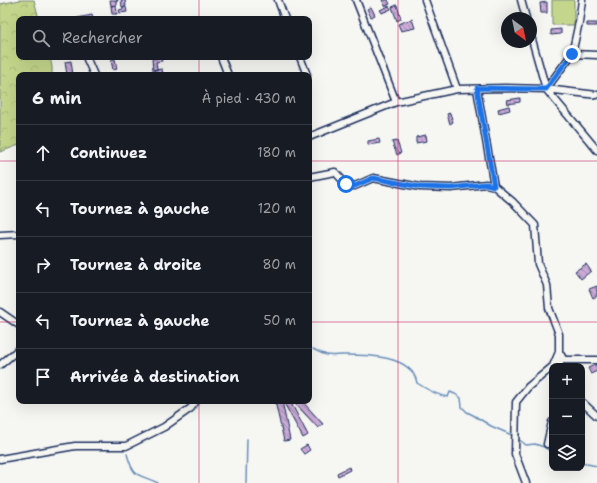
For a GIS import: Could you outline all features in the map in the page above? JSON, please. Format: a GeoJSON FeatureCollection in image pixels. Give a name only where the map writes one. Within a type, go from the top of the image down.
{"type":"FeatureCollection","features":[{"type":"Feature","properties":{"kind":"street"},"geometry":{"type":"LineString","coordinates":[[278,0],[284,16]]}},
{"type":"Feature","properties":{"kind":"street"},"geometry":{"type":"LineString","coordinates":[[356,0],[396,102]]}},
{"type":"Feature","properties":{"kind":"street"},"geometry":{"type":"LineString","coordinates":[[425,0],[458,89]]}},
{"type":"Feature","properties":{"kind":"street"},"geometry":{"type":"LineString","coordinates":[[521,0],[524,12]]}},
{"type":"Feature","properties":{"kind":"street"},"geometry":{"type":"LineString","coordinates":[[546,89],[572,54],[582,0]]}},
{"type":"Feature","properties":{"kind":"street"},"geometry":{"type":"LineString","coordinates":[[534,48],[546,89],[597,150]]}},
{"type":"Feature","properties":{"kind":"street"},"geometry":{"type":"LineString","coordinates":[[572,54],[597,55]]}},
{"type":"Feature","properties":{"kind":"street"},"geometry":{"type":"LineString","coordinates":[[87,60],[93,72]]}},
{"type":"Feature","properties":{"kind":"street"},"geometry":{"type":"LineString","coordinates":[[222,60],[227,72]]}},
{"type":"Feature","properties":{"kind":"street"},"geometry":{"type":"LineString","coordinates":[[301,60],[306,72]]}},
{"type":"Feature","properties":{"kind":"street"},"geometry":{"type":"LineString","coordinates":[[477,88],[494,186]]}},
{"type":"Feature","properties":{"kind":"street"},"geometry":{"type":"LineString","coordinates":[[312,135],[396,102],[458,89],[546,89],[597,94]]}},
{"type":"Feature","properties":{"kind":"street"},"geometry":{"type":"LineString","coordinates":[[312,176],[334,172],[346,184],[355,186],[373,178],[420,187],[451,188],[486,184],[494,186],[513,202],[535,225],[538,264],[547,285],[549,308],[559,334],[560,363]]}},
{"type":"Feature","properties":{"kind":"street"},"geometry":{"type":"LineString","coordinates":[[0,235],[16,234]]}},
{"type":"Feature","properties":{"kind":"street"},"geometry":{"type":"LineString","coordinates":[[0,312],[16,323]]}},
{"type":"Feature","properties":{"kind":"street"},"geometry":{"type":"LineString","coordinates":[[0,365],[16,352]]}},
{"type":"Feature","properties":{"kind":"street"},"geometry":{"type":"LineString","coordinates":[[559,352],[564,360],[597,360]]}},
{"type":"Feature","properties":{"kind":"street"},"geometry":{"type":"LineString","coordinates":[[554,363],[559,352]]}},
{"type":"Feature","properties":{"kind":"street"},"geometry":{"type":"LineString","coordinates":[[526,483],[514,454],[516,402],[528,387],[549,369]]}},
{"type":"Feature","properties":{"kind":"street"},"geometry":{"type":"LineString","coordinates":[[0,459],[75,446],[126,446],[164,426],[191,408],[194,404]]}},
{"type":"Feature","properties":{"kind":"street"},"geometry":{"type":"LineString","coordinates":[[585,405],[597,416]]}},
{"type":"Feature","properties":{"kind":"street"},"geometry":{"type":"LineString","coordinates":[[547,444],[549,435]]}},
{"type":"Feature","properties":{"kind":"green space"},"geometry":{"type":"Polygon","coordinates":[[[20,0],[34,0],[38,16],[16,16],[16,60],[51,60],[52,72],[16,72],[16,146],[0,152],[0,4],[20,0]]]}},
{"type":"Feature","properties":{"kind":"green space"},"geometry":{"type":"Polygon","coordinates":[[[552,0],[574,0],[574,25],[552,25],[552,0]]]}},
{"type":"Feature","properties":{"kind":"building"},"geometry":{"type":"Polygon","coordinates":[[[110,0],[118,1],[116,1],[116,5],[111,6],[110,0]]]}},
{"type":"Feature","properties":{"kind":"building"},"geometry":{"type":"Polygon","coordinates":[[[121,0],[125,0],[126,6],[122,7],[121,0]]]}},
{"type":"Feature","properties":{"kind":"building"},"geometry":{"type":"Polygon","coordinates":[[[382,0],[388,0],[390,4],[385,6],[382,0]]]}},
{"type":"Feature","properties":{"kind":"building"},"geometry":{"type":"Polygon","coordinates":[[[547,2],[547,13],[541,13],[540,3],[547,2]]]}},
{"type":"Feature","properties":{"kind":"building"},"geometry":{"type":"Polygon","coordinates":[[[116,5],[117,14],[112,14],[111,6],[116,5]]]}},
{"type":"Feature","properties":{"kind":"building"},"geometry":{"type":"Polygon","coordinates":[[[397,5],[401,19],[397,21],[392,7],[397,5]]]}},
{"type":"Feature","properties":{"kind":"building"},"geometry":{"type":"Polygon","coordinates":[[[389,6],[391,9],[382,13],[380,10],[389,6]]]}},
{"type":"Feature","properties":{"kind":"building"},"geometry":{"type":"Polygon","coordinates":[[[123,7],[126,7],[127,12],[120,13],[119,10],[123,9],[123,7]]]}},
{"type":"Feature","properties":{"kind":"building"},"geometry":{"type":"Polygon","coordinates":[[[371,7],[375,15],[371,17],[367,9],[371,7]]]}},
{"type":"Feature","properties":{"kind":"building"},"geometry":{"type":"Polygon","coordinates":[[[412,19],[415,28],[401,31],[398,24],[412,19]]]}},
{"type":"Feature","properties":{"kind":"building"},"geometry":{"type":"Polygon","coordinates":[[[587,23],[597,23],[597,26],[587,26],[587,23]]]}},
{"type":"Feature","properties":{"kind":"building"},"geometry":{"type":"Polygon","coordinates":[[[561,29],[561,34],[551,35],[551,30],[561,29]]]}},
{"type":"Feature","properties":{"kind":"building"},"geometry":{"type":"Polygon","coordinates":[[[111,60],[115,60],[117,69],[113,70],[111,60]]]}},
{"type":"Feature","properties":{"kind":"building"},"geometry":{"type":"Polygon","coordinates":[[[152,60],[162,60],[156,62],[157,69],[153,70],[152,60]]]}},
{"type":"Feature","properties":{"kind":"building"},"geometry":{"type":"Polygon","coordinates":[[[71,61],[73,72],[67,72],[65,62],[71,61]]]}},
{"type":"Feature","properties":{"kind":"building"},"geometry":{"type":"Polygon","coordinates":[[[162,69],[162,72],[154,72],[154,70],[162,69]]]}},
{"type":"Feature","properties":{"kind":"building"},"geometry":{"type":"Polygon","coordinates":[[[520,98],[520,102],[508,104],[507,100],[520,98]]]}},
{"type":"Feature","properties":{"kind":"building"},"geometry":{"type":"Polygon","coordinates":[[[509,106],[510,110],[499,113],[498,109],[509,106]]]}},
{"type":"Feature","properties":{"kind":"building"},"geometry":{"type":"Polygon","coordinates":[[[450,113],[453,122],[450,124],[447,114],[450,113]]]}},
{"type":"Feature","properties":{"kind":"building"},"geometry":{"type":"Polygon","coordinates":[[[426,135],[427,141],[416,143],[416,137],[426,135]]]}},
{"type":"Feature","properties":{"kind":"building"},"geometry":{"type":"Polygon","coordinates":[[[379,139],[380,143],[368,145],[368,141],[379,139]]]}},
{"type":"Feature","properties":{"kind":"building"},"geometry":{"type":"Polygon","coordinates":[[[397,141],[401,153],[397,155],[392,142],[397,141]]]}},
{"type":"Feature","properties":{"kind":"building"},"geometry":{"type":"Polygon","coordinates":[[[586,264],[591,271],[581,279],[575,271],[586,264]]]}},
{"type":"Feature","properties":{"kind":"building"},"geometry":{"type":"Polygon","coordinates":[[[597,286],[597,296],[593,298],[589,289],[597,286]]]}},
{"type":"Feature","properties":{"kind":"building"},"geometry":{"type":"Polygon","coordinates":[[[597,364],[597,371],[591,374],[588,368],[597,364]]]}},
{"type":"Feature","properties":{"kind":"building"},"geometry":{"type":"Polygon","coordinates":[[[276,404],[283,404],[290,440],[284,441],[276,404]]]}},
{"type":"Feature","properties":{"kind":"building"},"geometry":{"type":"Polygon","coordinates":[[[285,404],[292,404],[308,435],[303,438],[285,404]]]}},
{"type":"Feature","properties":{"kind":"building"},"geometry":{"type":"Polygon","coordinates":[[[296,404],[305,404],[323,424],[318,428],[296,404]]]}},
{"type":"Feature","properties":{"kind":"building"},"geometry":{"type":"Polygon","coordinates":[[[307,445],[310,450],[304,454],[300,449],[307,445]]]}},
{"type":"Feature","properties":{"kind":"building"},"geometry":{"type":"Polygon","coordinates":[[[349,467],[350,470],[338,476],[337,473],[349,467]]]}},
{"type":"Feature","properties":{"kind":"waterway"},"geometry":{"type":"LineString","coordinates":[[313,349],[329,355],[375,356],[397,361],[406,366],[413,373],[417,383],[420,385],[439,395],[448,397],[450,392],[455,394],[461,398],[462,407],[467,412],[491,426],[514,436]]}},
{"type":"Feature","properties":{"kind":"waterway"},"geometry":{"type":"LineString","coordinates":[[517,438],[526,445],[535,444],[549,450]]}},
{"type":"Feature","properties":{"kind":"waterway"},"geometry":{"type":"LineString","coordinates":[[246,483],[247,439]]}},
{"type":"Feature","properties":{"kind":"waterway"},"geometry":{"type":"LineString","coordinates":[[127,454],[134,472],[158,483]]}},
{"type":"Feature","properties":{"kind":"waterway"},"geometry":{"type":"LineString","coordinates":[[585,464],[597,466]]}},
{"type":"Feature","properties":{"kind":"route"},"geometry":{"type":"LineString","coordinates":[[346,184],[355,186],[373,178],[420,187],[451,188],[486,184],[494,186],[477,88],[546,89],[572,54]]}}]}
